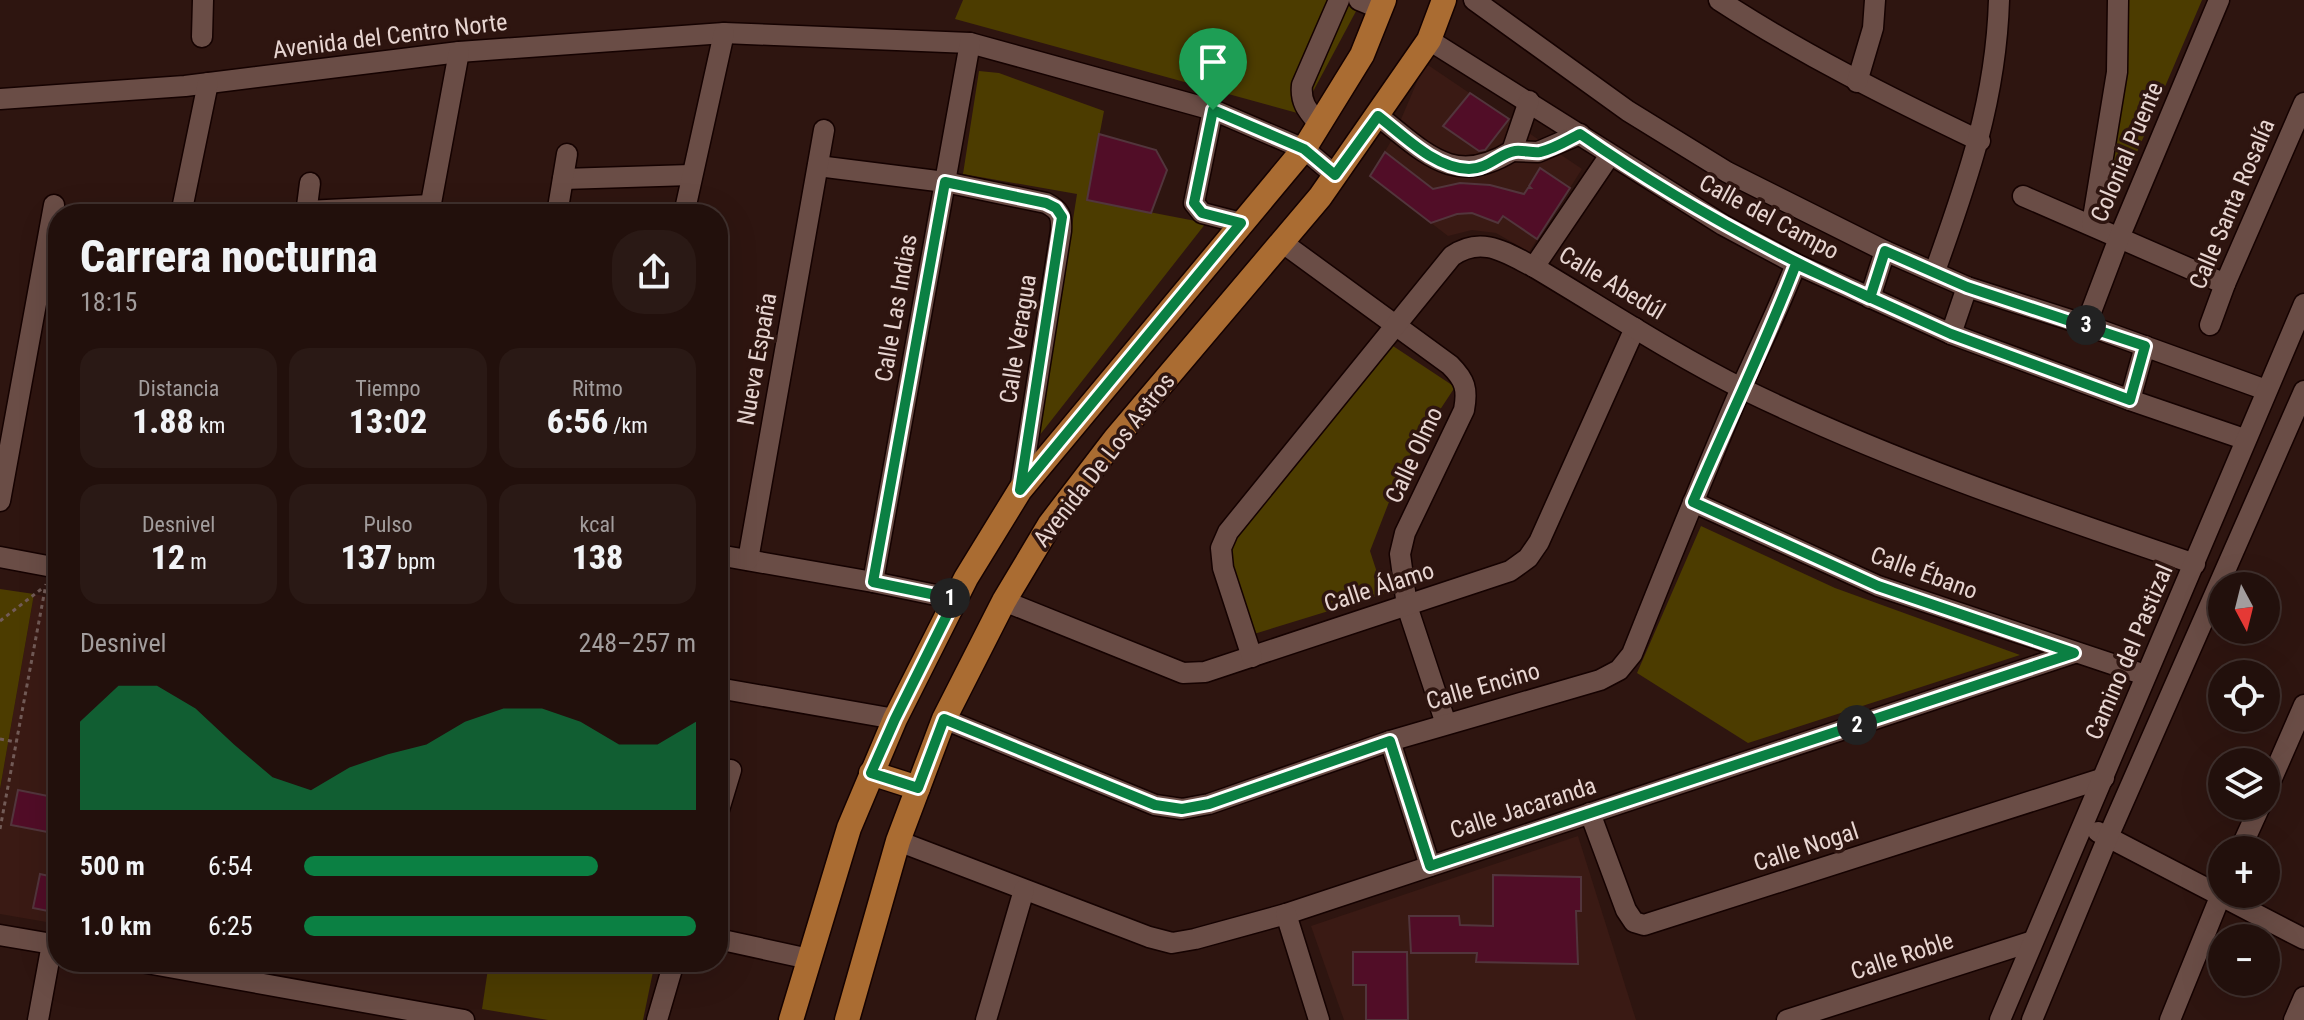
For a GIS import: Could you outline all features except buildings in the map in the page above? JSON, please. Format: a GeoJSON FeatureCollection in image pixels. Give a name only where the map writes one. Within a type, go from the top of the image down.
{"type":"FeatureCollection","features":[{"type":"Feature","properties":{"kind":"main road","name":"Avenida De Los Astros"},"geometry":{"type":"LineString","coordinates":[[847,1020],[898,841],[944,719],[1004,601],[1050,524],[1115,439],[1283,243],[1335,175],[1429,40],[1444,0]]}},
{"type":"Feature","properties":{"kind":"main road","name":"Avenida De Los Astros"},"geometry":{"type":"LineString","coordinates":[[791,1020],[849,828],[895,719],[955,599],[1020,490],[1304,149],[1362,55],[1375,3]]}},
{"type":"Feature","properties":{"kind":"main road"},"geometry":{"type":"LineString","coordinates":[[871,773],[918,788]]}},
{"type":"Feature","properties":{"kind":"street"},"geometry":{"type":"LineString","coordinates":[[202,37],[203,0]]}},
{"type":"Feature","properties":{"kind":"street"},"geometry":{"type":"LineString","coordinates":[[1319,124],[1305,109],[1301,97],[1302,85],[1339,0]]}},
{"type":"Feature","properties":{"kind":"street","name":"Calle del Campo"},"geometry":{"type":"LineString","coordinates":[[1474,0],[1628,111],[1727,172],[1885,251],[1967,287],[2086,325],[2266,390]]}},
{"type":"Feature","properties":{"kind":"street"},"geometry":{"type":"LineString","coordinates":[[1719,0],[1783,42],[1857,82],[1980,141]]}},
{"type":"Feature","properties":{"kind":"street"},"geometry":{"type":"LineString","coordinates":[[1857,82],[1873,28],[1875,0]]}},
{"type":"Feature","properties":{"kind":"street"},"geometry":{"type":"LineString","coordinates":[[1935,271],[1980,141],[1998,43],[1999,0]]}},
{"type":"Feature","properties":{"kind":"street"},"geometry":{"type":"LineString","coordinates":[[2092,224],[2117,72],[2118,0]]}},
{"type":"Feature","properties":{"kind":"street","name":"Colonial Puente"},"geometry":{"type":"LineString","coordinates":[[2086,325],[2119,238],[2219,0]]}},
{"type":"Feature","properties":{"kind":"street"},"geometry":{"type":"LineString","coordinates":[[686,204],[724,33]]}},
{"type":"Feature","properties":{"kind":"street","name":"Avenida del Centro Norte"},"geometry":{"type":"LineString","coordinates":[[0,99],[208,83],[459,52],[724,33],[970,43],[1213,110],[1304,149],[1335,175]]}},
{"type":"Feature","properties":{"kind":"street","name":"Calle del Campo"},"geometry":{"type":"LineString","coordinates":[[1429,40],[1723,225],[1796,264],[1951,334],[2244,439]]}},
{"type":"Feature","properties":{"kind":"street","name":"Calle Las Indias"},"geometry":{"type":"LineString","coordinates":[[873,582],[970,43]]}},
{"type":"Feature","properties":{"kind":"street"},"geometry":{"type":"LineString","coordinates":[[431,204],[459,52]]}},
{"type":"Feature","properties":{"kind":"street"},"geometry":{"type":"LineString","coordinates":[[183,204],[208,83]]}},
{"type":"Feature","properties":{"kind":"street"},"geometry":{"type":"LineString","coordinates":[[1512,151],[1529,101]]}},
{"type":"Feature","properties":{"kind":"street","name":"Calle Santa Rosalía"},"geometry":{"type":"LineString","coordinates":[[2210,325],[2304,103]]}},
{"type":"Feature","properties":{"kind":"street"},"geometry":{"type":"LineString","coordinates":[[1213,110],[1194,203],[1202,213],[1241,223]]}},
{"type":"Feature","properties":{"kind":"street"},"geometry":{"type":"LineString","coordinates":[[1378,116],[1427,154],[1447,164],[1469,169],[1492,164],[1512,151],[1538,152],[1580,134]]}},
{"type":"Feature","properties":{"kind":"street","name":"Nueva España"},"geometry":{"type":"LineString","coordinates":[[748,560],[824,130]]}},
{"type":"Feature","properties":{"kind":"street"},"geometry":{"type":"LineString","coordinates":[[559,204],[567,154]]}},
{"type":"Feature","properties":{"kind":"street"},"geometry":{"type":"LineString","coordinates":[[1534,267],[1610,155]]}},
{"type":"Feature","properties":{"kind":"street"},"geometry":{"type":"LineString","coordinates":[[818,166],[945,182]]}},
{"type":"Feature","properties":{"kind":"street"},"geometry":{"type":"LineString","coordinates":[[563,179],[691,175]]}},
{"type":"Feature","properties":{"kind":"street","name":"Calle Veragua"},"geometry":{"type":"LineString","coordinates":[[945,182],[1046,203],[1056,208],[1062,217],[1020,490]]}},
{"type":"Feature","properties":{"kind":"street"},"geometry":{"type":"LineString","coordinates":[[307,204],[310,183]]}},
{"type":"Feature","properties":{"kind":"street"},"geometry":{"type":"LineString","coordinates":[[2023,196],[2225,284]]}},
{"type":"Feature","properties":{"kind":"street","name":"Calle Olmo"},"geometry":{"type":"LineString","coordinates":[[1283,243],[1463,377],[1467,392],[1464,410],[1400,554],[1407,606],[1446,724]]}},
{"type":"Feature","properties":{"kind":"street","name":"Calle Abedúl"},"geometry":{"type":"LineString","coordinates":[[1252,657],[1223,568],[1221,548],[1228,532],[1452,256],[1474,245],[1486,245],[1534,267],[1741,388],[1899,458],[2049,515],[2195,564]]}},
{"type":"Feature","properties":{"kind":"street"},"geometry":{"type":"LineString","coordinates":[[1870,298],[1885,251]]}},
{"type":"Feature","properties":{"kind":"street"},"geometry":{"type":"LineString","coordinates":[[0,501],[48,263]]}},
{"type":"Feature","properties":{"kind":"street","name":"Calle Encino"},"geometry":{"type":"LineString","coordinates":[[944,719],[1155,805],[1182,809],[1209,804],[1390,741],[1600,680],[1619,670],[1632,654],[1693,502],[1741,388],[1776,317],[1796,264]]}},
{"type":"Feature","properties":{"kind":"street"},"geometry":{"type":"LineString","coordinates":[[1951,334],[1967,287]]}},
{"type":"Feature","properties":{"kind":"street","name":"Camino del Pastizal"},"geometry":{"type":"LineString","coordinates":[[2000,1020],[2195,564],[2244,439],[2303,307]]}},
{"type":"Feature","properties":{"kind":"street","name":"Calle Álamo"},"geometry":{"type":"LineString","coordinates":[[1004,601],[1183,673],[1205,672],[1510,571],[1528,558],[1539,542],[1635,328]]}},
{"type":"Feature","properties":{"kind":"street"},"geometry":{"type":"LineString","coordinates":[[2130,400],[2145,346]]}},
{"type":"Feature","properties":{"kind":"street"},"geometry":{"type":"LineString","coordinates":[[2032,1020],[2108,837],[2304,391]]}},
{"type":"Feature","properties":{"kind":"street","name":"Calle Ébano"},"geometry":{"type":"LineString","coordinates":[[1693,502],[1878,586],[2145,675]]}},
{"type":"Feature","properties":{"kind":"street"},"geometry":{"type":"LineString","coordinates":[[0,557],[48,565]]}},
{"type":"Feature","properties":{"kind":"street"},"geometry":{"type":"LineString","coordinates":[[728,557],[955,599]]}},
{"type":"Feature","properties":{"kind":"street","name":"Calle Jacaranda"},"geometry":{"type":"LineString","coordinates":[[898,841],[1149,937],[1172,943],[1286,914],[2074,653]]}},
{"type":"Feature","properties":{"kind":"street"},"geometry":{"type":"LineString","coordinates":[[728,690],[895,719]]}},
{"type":"Feature","properties":{"kind":"street"},"geometry":{"type":"LineString","coordinates":[[2280,760],[2304,705]]}},
{"type":"Feature","properties":{"kind":"street"},"geometry":{"type":"LineString","coordinates":[[1390,741],[1430,866]]}},
{"type":"Feature","properties":{"kind":"street"},"geometry":{"type":"LineString","coordinates":[[728,780],[731,770]]}},
{"type":"Feature","properties":{"kind":"street","name":"Calle Nogal"},"geometry":{"type":"LineString","coordinates":[[1590,813],[1626,910],[1634,922],[1644,925],[2104,778]]}},
{"type":"Feature","properties":{"kind":"street"},"geometry":{"type":"LineString","coordinates":[[2084,824],[2208,886]]}},
{"type":"Feature","properties":{"kind":"street"},"geometry":{"type":"LineString","coordinates":[[993,1018],[1024,890]]}},
{"type":"Feature","properties":{"kind":"street"},"geometry":{"type":"LineString","coordinates":[[2170,1020],[2216,908]]}},
{"type":"Feature","properties":{"kind":"street"},"geometry":{"type":"LineString","coordinates":[[2249,908],[2304,939]]}},
{"type":"Feature","properties":{"kind":"street"},"geometry":{"type":"LineString","coordinates":[[1286,914],[1319,1020]]}},
{"type":"Feature","properties":{"kind":"street"},"geometry":{"type":"LineString","coordinates":[[0,935],[48,944]]}},
{"type":"Feature","properties":{"kind":"street"},"geometry":{"type":"LineString","coordinates":[[728,941],[809,959]]}},
{"type":"Feature","properties":{"kind":"street","name":"Calle Roble"},"geometry":{"type":"LineString","coordinates":[[1787,1020],[2033,941]]}},
{"type":"Feature","properties":{"kind":"street"},"geometry":{"type":"LineString","coordinates":[[38,1020],[49,972]]}},
{"type":"Feature","properties":{"kind":"street"},"geometry":{"type":"LineString","coordinates":[[201,972],[464,1020]]}},
{"type":"Feature","properties":{"kind":"street"},"geometry":{"type":"LineString","coordinates":[[657,1020],[671,972]]}},
{"type":"Feature","properties":{"kind":"street"},"geometry":{"type":"LineString","coordinates":[[2294,1020],[2304,997]]}},
{"type":"Feature","properties":{"kind":"path"},"geometry":{"type":"LineString","coordinates":[[0,621],[48,581]]}},
{"type":"Feature","properties":{"kind":"path"},"geometry":{"type":"LineString","coordinates":[[0,829],[44,587]]}},
{"type":"Feature","properties":{"kind":"path"},"geometry":{"type":"LineString","coordinates":[[0,739],[16,742]]}},
{"type":"Feature","properties":{"kind":"shaded area"},"geometry":{"type":"Polygon","coordinates":[[[963,0],[1362,0],[1301,114],[955,19],[963,0]]]}},
{"type":"Feature","properties":{"kind":"shaded area"},"geometry":{"type":"Polygon","coordinates":[[[2128,0],[2202,0],[2123,185],[2107,177],[2123,101],[2128,0]]]}},
{"type":"Feature","properties":{"kind":"shaded area"},"geometry":{"type":"Polygon","coordinates":[[[1425,63],[1582,169],[1529,252],[1496,233],[1472,230],[1448,236],[1370,176],[1393,138],[1425,63]]]}},
{"type":"Feature","properties":{"kind":"shaded area"},"geometry":{"type":"Polygon","coordinates":[[[979,71],[999,73],[1104,111],[1087,200],[1206,223],[1039,436],[1077,194],[963,174],[979,71]]]}},
{"type":"Feature","properties":{"kind":"shaded area"},"geometry":{"type":"Polygon","coordinates":[[[1393,346],[1455,387],[1403,466],[1370,551],[1384,594],[1254,634],[1225,552],[1393,346]]]}},
{"type":"Feature","properties":{"kind":"shaded area"},"geometry":{"type":"Polygon","coordinates":[[[1701,526],[1835,588],[2020,655],[1748,743],[1637,673],[1701,526]]]}},
{"type":"Feature","properties":{"kind":"shaded area"},"geometry":{"type":"Polygon","coordinates":[[[0,589],[34,594],[0,789],[0,589]]]}},
{"type":"Feature","properties":{"kind":"shaded area"},"geometry":{"type":"Polygon","coordinates":[[[34,594],[48,597],[48,922],[0,914],[0,789],[34,594]]]}},
{"type":"Feature","properties":{"kind":"shaded area"},"geometry":{"type":"Polygon","coordinates":[[[1578,836],[1636,1020],[1344,1020],[1311,926],[1578,836]]]}},
{"type":"Feature","properties":{"kind":"shaded area"},"geometry":{"type":"Polygon","coordinates":[[[488,972],[653,972],[643,1020],[548,1020],[482,1009],[488,972]]]}},
{"type":"Feature","properties":{"kind":"route"},"geometry":{"type":"LineString","coordinates":[[1213,110],[1194,203],[1202,213],[1241,223],[1020,490],[1062,217],[1056,208],[1046,203],[945,182],[873,582],[955,599],[871,773],[918,788],[944,719],[1155,805],[1182,809],[1209,804],[1390,741],[1430,866],[2074,653],[1878,586],[1693,502],[1741,388],[1776,317],[1796,264],[1951,334],[2130,400],[2145,346],[1967,287],[1885,251],[1870,298],[1796,264],[1723,225],[1580,134],[1550,149],[1512,151],[1492,164],[1469,169],[1447,164],[1427,154],[1378,116],[1335,175],[1304,149],[1213,110]]}}]}
